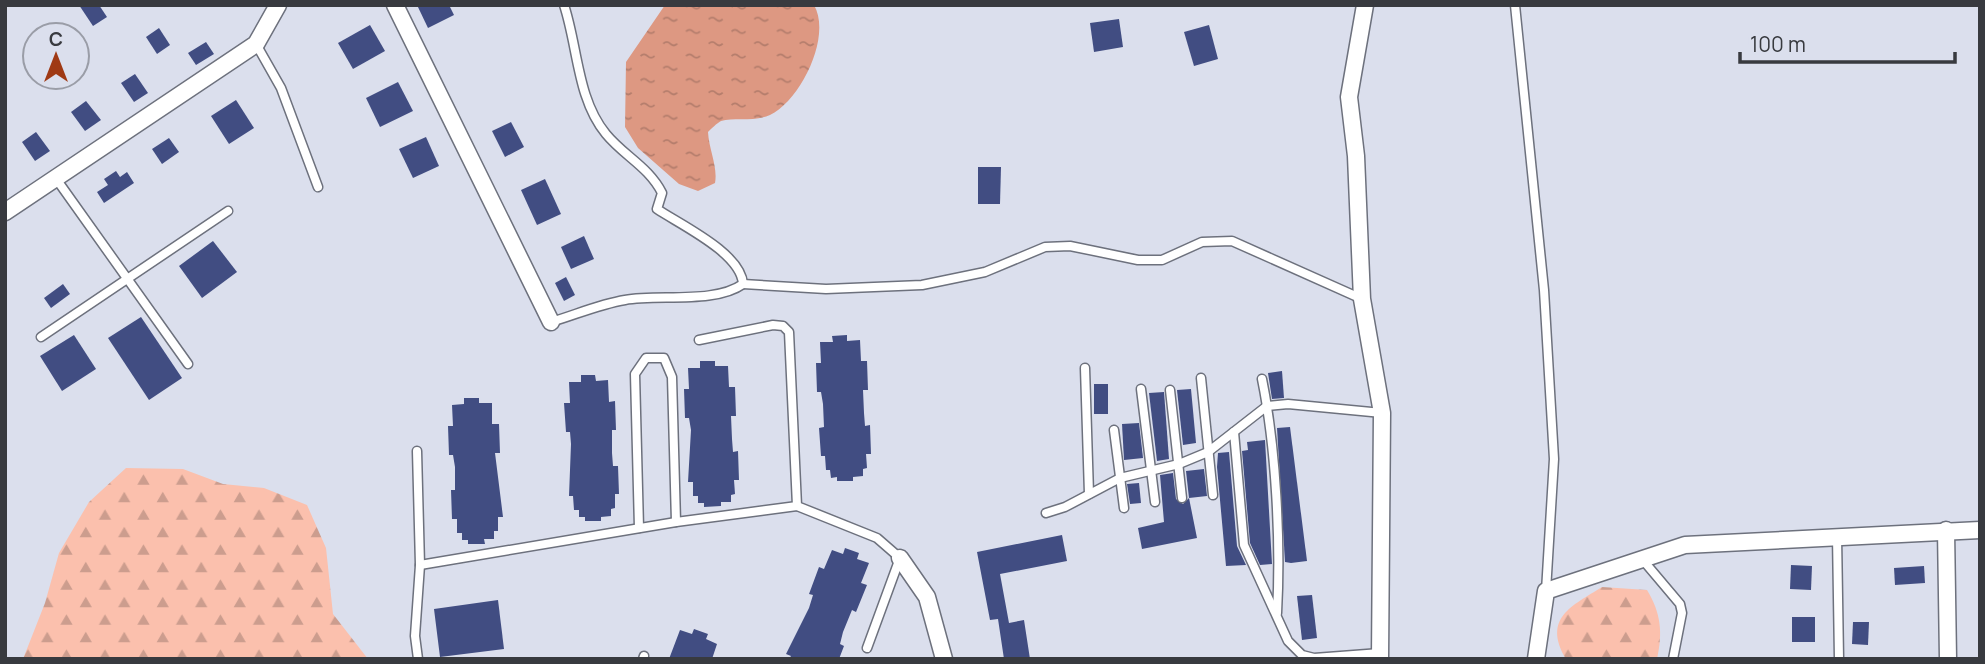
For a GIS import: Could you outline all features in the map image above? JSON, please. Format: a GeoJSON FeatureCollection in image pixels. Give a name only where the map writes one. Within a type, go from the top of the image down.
{"type":"FeatureCollection","features":[{"type":"Feature","properties":{"kind":"street"},"geometry":{"type":"LineString","coordinates":[[5,212],[57,180],[256,44],[278,5]]}},
{"type":"Feature","properties":{"kind":"street"},"geometry":{"type":"LineString","coordinates":[[395,5],[551,322]]}},
{"type":"Feature","properties":{"kind":"street"},"geometry":{"type":"LineString","coordinates":[[1365,5],[1349,97],[1356,156],[1362,299],[1382,414],[1380,656]]}},
{"type":"Feature","properties":{"kind":"street"},"geometry":{"type":"LineString","coordinates":[[1946,530],[1948,659]]}},
{"type":"Feature","properties":{"kind":"street"},"geometry":{"type":"LineString","coordinates":[[1536,659],[1546,591],[1685,545],[1980,530]]}},
{"type":"Feature","properties":{"kind":"street"},"geometry":{"type":"LineString","coordinates":[[900,558],[927,597],[944,659]]}},
{"type":"Feature","properties":{"kind":"lane"},"geometry":{"type":"LineString","coordinates":[[564,5],[586,92],[606,134],[653,177],[662,193],[657,209],[733,259],[743,275],[743,284]]}},
{"type":"Feature","properties":{"kind":"lane"},"geometry":{"type":"LineString","coordinates":[[1515,5],[1544,290],[1554,459],[1546,591]]}},
{"type":"Feature","properties":{"kind":"lane"},"geometry":{"type":"LineString","coordinates":[[256,44],[281,88],[318,187]]}},
{"type":"Feature","properties":{"kind":"lane"},"geometry":{"type":"LineString","coordinates":[[57,180],[187,363]]}},
{"type":"Feature","properties":{"kind":"lane"},"geometry":{"type":"LineString","coordinates":[[41,337],[228,211]]}},
{"type":"Feature","properties":{"kind":"lane"},"geometry":{"type":"LineString","coordinates":[[551,322],[624,300],[685,297],[735,289],[743,284],[826,289],[922,285],[985,272],[1045,247],[1070,246],[1139,260],[1162,260],[1202,242],[1232,241],[1362,299]]}},
{"type":"Feature","properties":{"kind":"lane"},"geometry":{"type":"LineString","coordinates":[[699,340],[773,325],[783,326],[789,332],[797,506]]}},
{"type":"Feature","properties":{"kind":"lane"},"geometry":{"type":"LineString","coordinates":[[639,528],[635,374],[646,359],[664,359],[672,377],[676,522]]}},
{"type":"Feature","properties":{"kind":"lane"},"geometry":{"type":"LineString","coordinates":[[1085,368],[1089,494]]}},
{"type":"Feature","properties":{"kind":"lane"},"geometry":{"type":"LineString","coordinates":[[1200,378],[1213,495]]}},
{"type":"Feature","properties":{"kind":"lane"},"geometry":{"type":"LineString","coordinates":[[1262,379],[1267,406],[1280,569],[1277,617]]}},
{"type":"Feature","properties":{"kind":"lane"},"geometry":{"type":"LineString","coordinates":[[1141,389],[1155,502]]}},
{"type":"Feature","properties":{"kind":"lane"},"geometry":{"type":"LineString","coordinates":[[1170,390],[1182,498]]}},
{"type":"Feature","properties":{"kind":"lane"},"geometry":{"type":"LineString","coordinates":[[1046,513],[1120,478],[1179,464],[1208,452],[1267,406],[1288,404],[1382,414]]}},
{"type":"Feature","properties":{"kind":"lane"},"geometry":{"type":"LineString","coordinates":[[1114,430],[1124,508]]}},
{"type":"Feature","properties":{"kind":"lane"},"geometry":{"type":"LineString","coordinates":[[1234,432],[1244,545],[1288,641],[1302,655],[1314,658],[1380,656]]}},
{"type":"Feature","properties":{"kind":"lane"},"geometry":{"type":"LineString","coordinates":[[417,451],[420,565],[415,636],[418,659]]}},
{"type":"Feature","properties":{"kind":"lane"},"geometry":{"type":"LineString","coordinates":[[420,565],[676,522],[797,506],[877,538],[900,558],[867,649]]}},
{"type":"Feature","properties":{"kind":"lane"},"geometry":{"type":"LineString","coordinates":[[1837,536],[1839,659]]}},
{"type":"Feature","properties":{"kind":"lane"},"geometry":{"type":"LineString","coordinates":[[1642,559],[1680,604],[1682,613],[1673,659]]}},
{"type":"Feature","properties":{"kind":"green space"},"geometry":{"type":"Polygon","coordinates":[[[126,468],[183,469],[223,484],[264,488],[307,505],[326,548],[333,614],[368,659],[23,659],[45,603],[59,553],[89,502],[126,468]]]}},
{"type":"Feature","properties":{"kind":"green space"},"geometry":{"type":"Polygon","coordinates":[[[1602,587],[1647,590],[1660,623],[1657,659],[1566,659],[1559,645],[1559,623],[1571,607],[1602,587]]]}},
{"type":"Feature","properties":{"kind":"water"},"geometry":{"type":"Polygon","coordinates":[[[665,5],[814,5],[819,18],[816,49],[810,66],[802,82],[782,107],[764,117],[721,121],[708,132],[715,183],[698,191],[679,184],[638,148],[625,127],[626,62],[665,5]]]}},
{"type":"Feature","properties":{"kind":"building"},"geometry":{"type":"Polygon","coordinates":[[[79,5],[99,5],[107,17],[93,26],[79,5]]]}},
{"type":"Feature","properties":{"kind":"building"},"geometry":{"type":"Polygon","coordinates":[[[417,5],[449,5],[454,15],[428,28],[417,5]]]}},
{"type":"Feature","properties":{"kind":"building"},"geometry":{"type":"Polygon","coordinates":[[[1119,19],[1123,47],[1094,52],[1090,23],[1119,19]]]}},
{"type":"Feature","properties":{"kind":"building"},"geometry":{"type":"Polygon","coordinates":[[[370,25],[385,51],[353,69],[338,43],[370,25]]]}},
{"type":"Feature","properties":{"kind":"building"},"geometry":{"type":"Polygon","coordinates":[[[1209,25],[1218,59],[1194,66],[1184,32],[1209,25]]]}},
{"type":"Feature","properties":{"kind":"building"},"geometry":{"type":"Polygon","coordinates":[[[159,28],[170,45],[157,54],[146,37],[159,28]]]}},
{"type":"Feature","properties":{"kind":"building"},"geometry":{"type":"Polygon","coordinates":[[[206,42],[214,54],[196,65],[188,53],[206,42]]]}},
{"type":"Feature","properties":{"kind":"building"},"geometry":{"type":"Polygon","coordinates":[[[135,74],[148,93],[134,102],[121,83],[135,74]]]}},
{"type":"Feature","properties":{"kind":"building"},"geometry":{"type":"Polygon","coordinates":[[[398,82],[413,111],[380,127],[366,98],[398,82]]]}},
{"type":"Feature","properties":{"kind":"building"},"geometry":{"type":"Polygon","coordinates":[[[236,100],[254,128],[229,144],[211,116],[236,100]]]}},
{"type":"Feature","properties":{"kind":"building"},"geometry":{"type":"Polygon","coordinates":[[[86,101],[101,120],[85,131],[71,112],[86,101]]]}},
{"type":"Feature","properties":{"kind":"building"},"geometry":{"type":"Polygon","coordinates":[[[511,122],[524,147],[505,157],[492,131],[511,122]]]}},
{"type":"Feature","properties":{"kind":"building"},"geometry":{"type":"Polygon","coordinates":[[[36,132],[50,151],[35,161],[22,142],[36,132]]]}},
{"type":"Feature","properties":{"kind":"building"},"geometry":{"type":"Polygon","coordinates":[[[426,137],[439,166],[413,178],[399,149],[426,137]]]}},
{"type":"Feature","properties":{"kind":"building"},"geometry":{"type":"Polygon","coordinates":[[[169,138],[179,152],[162,164],[152,149],[169,138]]]}},
{"type":"Feature","properties":{"kind":"building"},"geometry":{"type":"Polygon","coordinates":[[[978,167],[1001,167],[1000,204],[978,204],[978,167]]]}},
{"type":"Feature","properties":{"kind":"building"},"geometry":{"type":"Polygon","coordinates":[[[116,171],[120,177],[127,172],[134,183],[104,203],[97,192],[108,185],[104,179],[116,171]]]}},
{"type":"Feature","properties":{"kind":"building"},"geometry":{"type":"Polygon","coordinates":[[[545,179],[561,214],[537,225],[521,190],[545,179]]]}},
{"type":"Feature","properties":{"kind":"building"},"geometry":{"type":"Polygon","coordinates":[[[584,236],[594,259],[571,269],[561,247],[584,236]]]}},
{"type":"Feature","properties":{"kind":"building"},"geometry":{"type":"Polygon","coordinates":[[[213,241],[237,272],[202,298],[179,266],[213,241]]]}},
{"type":"Feature","properties":{"kind":"building"},"geometry":{"type":"Polygon","coordinates":[[[566,277],[575,295],[564,301],[555,283],[566,277]]]}},
{"type":"Feature","properties":{"kind":"building"},"geometry":{"type":"Polygon","coordinates":[[[63,284],[70,294],[51,308],[44,298],[63,284]]]}},
{"type":"Feature","properties":{"kind":"building"},"geometry":{"type":"Polygon","coordinates":[[[141,317],[182,378],[149,400],[108,338],[141,317]]]}},
{"type":"Feature","properties":{"kind":"building"},"geometry":{"type":"Polygon","coordinates":[[[74,335],[96,369],[62,391],[40,356],[74,335]]]}},
{"type":"Feature","properties":{"kind":"building"},"geometry":{"type":"Polygon","coordinates":[[[847,335],[847,341],[860,340],[861,361],[867,361],[868,390],[863,390],[865,426],[870,425],[871,454],[866,454],[867,468],[863,469],[863,476],[853,477],[853,481],[837,481],[837,477],[831,478],[830,470],[826,470],[825,456],[821,456],[819,428],[824,427],[823,404],[821,392],[817,392],[816,363],[821,363],[820,342],[833,342],[832,336],[847,335]]]}},
{"type":"Feature","properties":{"kind":"building"},"geometry":{"type":"Polygon","coordinates":[[[700,361],[715,361],[715,366],[728,366],[729,387],[735,387],[736,416],[731,416],[733,452],[738,451],[739,480],[734,480],[735,494],[731,495],[731,502],[721,502],[721,506],[704,507],[704,503],[698,503],[698,496],[693,496],[693,482],[688,482],[691,430],[689,418],[685,418],[684,389],[689,389],[688,368],[700,368],[700,361]]]}},
{"type":"Feature","properties":{"kind":"building"},"geometry":{"type":"Polygon","coordinates":[[[1282,371],[1284,398],[1272,399],[1268,373],[1282,371]]]}},
{"type":"Feature","properties":{"kind":"building"},"geometry":{"type":"Polygon","coordinates":[[[581,375],[595,375],[596,381],[608,380],[609,402],[615,401],[616,430],[612,430],[612,453],[613,466],[618,466],[619,494],[615,494],[615,508],[611,509],[611,516],[601,517],[601,521],[585,521],[585,517],[579,517],[579,510],[574,510],[573,496],[569,496],[571,444],[570,432],[566,432],[564,403],[570,403],[569,382],[581,382],[581,375]]]}},
{"type":"Feature","properties":{"kind":"building"},"geometry":{"type":"Polygon","coordinates":[[[1094,384],[1108,384],[1108,414],[1094,414],[1094,384]]]}},
{"type":"Feature","properties":{"kind":"building"},"geometry":{"type":"Polygon","coordinates":[[[1191,389],[1196,443],[1183,445],[1177,390],[1191,389]]]}},
{"type":"Feature","properties":{"kind":"building"},"geometry":{"type":"Polygon","coordinates":[[[1164,392],[1169,459],[1157,461],[1149,393],[1164,392]]]}},
{"type":"Feature","properties":{"kind":"building"},"geometry":{"type":"Polygon","coordinates":[[[464,398],[479,398],[479,403],[492,403],[492,424],[499,424],[500,453],[495,453],[503,517],[498,517],[498,531],[494,531],[494,539],[484,539],[485,544],[468,544],[468,540],[462,540],[462,533],[457,533],[457,519],[452,519],[451,490],[455,490],[455,467],[453,455],[449,455],[448,426],[453,426],[452,405],[464,404],[464,398]]]}},
{"type":"Feature","properties":{"kind":"building"},"geometry":{"type":"Polygon","coordinates":[[[1139,423],[1143,458],[1124,460],[1122,424],[1139,423]]]}},
{"type":"Feature","properties":{"kind":"building"},"geometry":{"type":"Polygon","coordinates":[[[1290,427],[1307,561],[1291,563],[1285,562],[1277,428],[1290,427]]]}},
{"type":"Feature","properties":{"kind":"building"},"geometry":{"type":"Polygon","coordinates":[[[1265,440],[1272,564],[1260,565],[1250,543],[1242,451],[1248,450],[1247,442],[1265,440]]]}},
{"type":"Feature","properties":{"kind":"building"},"geometry":{"type":"Polygon","coordinates":[[[1229,452],[1237,546],[1246,565],[1226,566],[1217,467],[1218,453],[1229,452]]]}},
{"type":"Feature","properties":{"kind":"building"},"geometry":{"type":"Polygon","coordinates":[[[1204,469],[1207,496],[1189,498],[1186,471],[1204,469]]]}},
{"type":"Feature","properties":{"kind":"building"},"geometry":{"type":"Polygon","coordinates":[[[1173,473],[1176,499],[1183,504],[1189,498],[1197,538],[1142,549],[1138,528],[1164,522],[1160,475],[1173,473]]]}},
{"type":"Feature","properties":{"kind":"building"},"geometry":{"type":"Polygon","coordinates":[[[1139,483],[1141,503],[1130,504],[1127,484],[1139,483]]]}},
{"type":"Feature","properties":{"kind":"building"},"geometry":{"type":"Polygon","coordinates":[[[1062,535],[1067,561],[1000,574],[1009,623],[1024,620],[1030,659],[1004,659],[998,619],[990,620],[977,552],[1062,535]]]}},
{"type":"Feature","properties":{"kind":"building"},"geometry":{"type":"Polygon","coordinates":[[[845,548],[859,553],[857,559],[869,563],[861,583],[867,585],[856,612],[852,610],[843,632],[840,644],[844,646],[839,659],[789,659],[791,656],[786,654],[809,608],[813,595],[809,594],[819,567],[824,569],[832,550],[843,554],[845,548]]]}},
{"type":"Feature","properties":{"kind":"building"},"geometry":{"type":"Polygon","coordinates":[[[1791,565],[1812,566],[1811,590],[1790,589],[1791,565]]]}},
{"type":"Feature","properties":{"kind":"building"},"geometry":{"type":"Polygon","coordinates":[[[1924,566],[1925,583],[1895,585],[1894,568],[1924,566]]]}},
{"type":"Feature","properties":{"kind":"building"},"geometry":{"type":"Polygon","coordinates":[[[1312,595],[1317,638],[1302,640],[1297,596],[1312,595]]]}},
{"type":"Feature","properties":{"kind":"building"},"geometry":{"type":"Polygon","coordinates":[[[498,600],[504,649],[440,657],[434,609],[498,600]]]}},
{"type":"Feature","properties":{"kind":"building"},"geometry":{"type":"Polygon","coordinates":[[[1792,617],[1815,617],[1815,642],[1792,642],[1792,617]]]}},
{"type":"Feature","properties":{"kind":"building"},"geometry":{"type":"Polygon","coordinates":[[[1853,622],[1869,622],[1868,645],[1852,644],[1853,622]]]}},
{"type":"Feature","properties":{"kind":"building"},"geometry":{"type":"Polygon","coordinates":[[[694,629],[708,634],[706,639],[717,644],[712,659],[669,659],[680,630],[692,634],[694,629]]]}}]}
